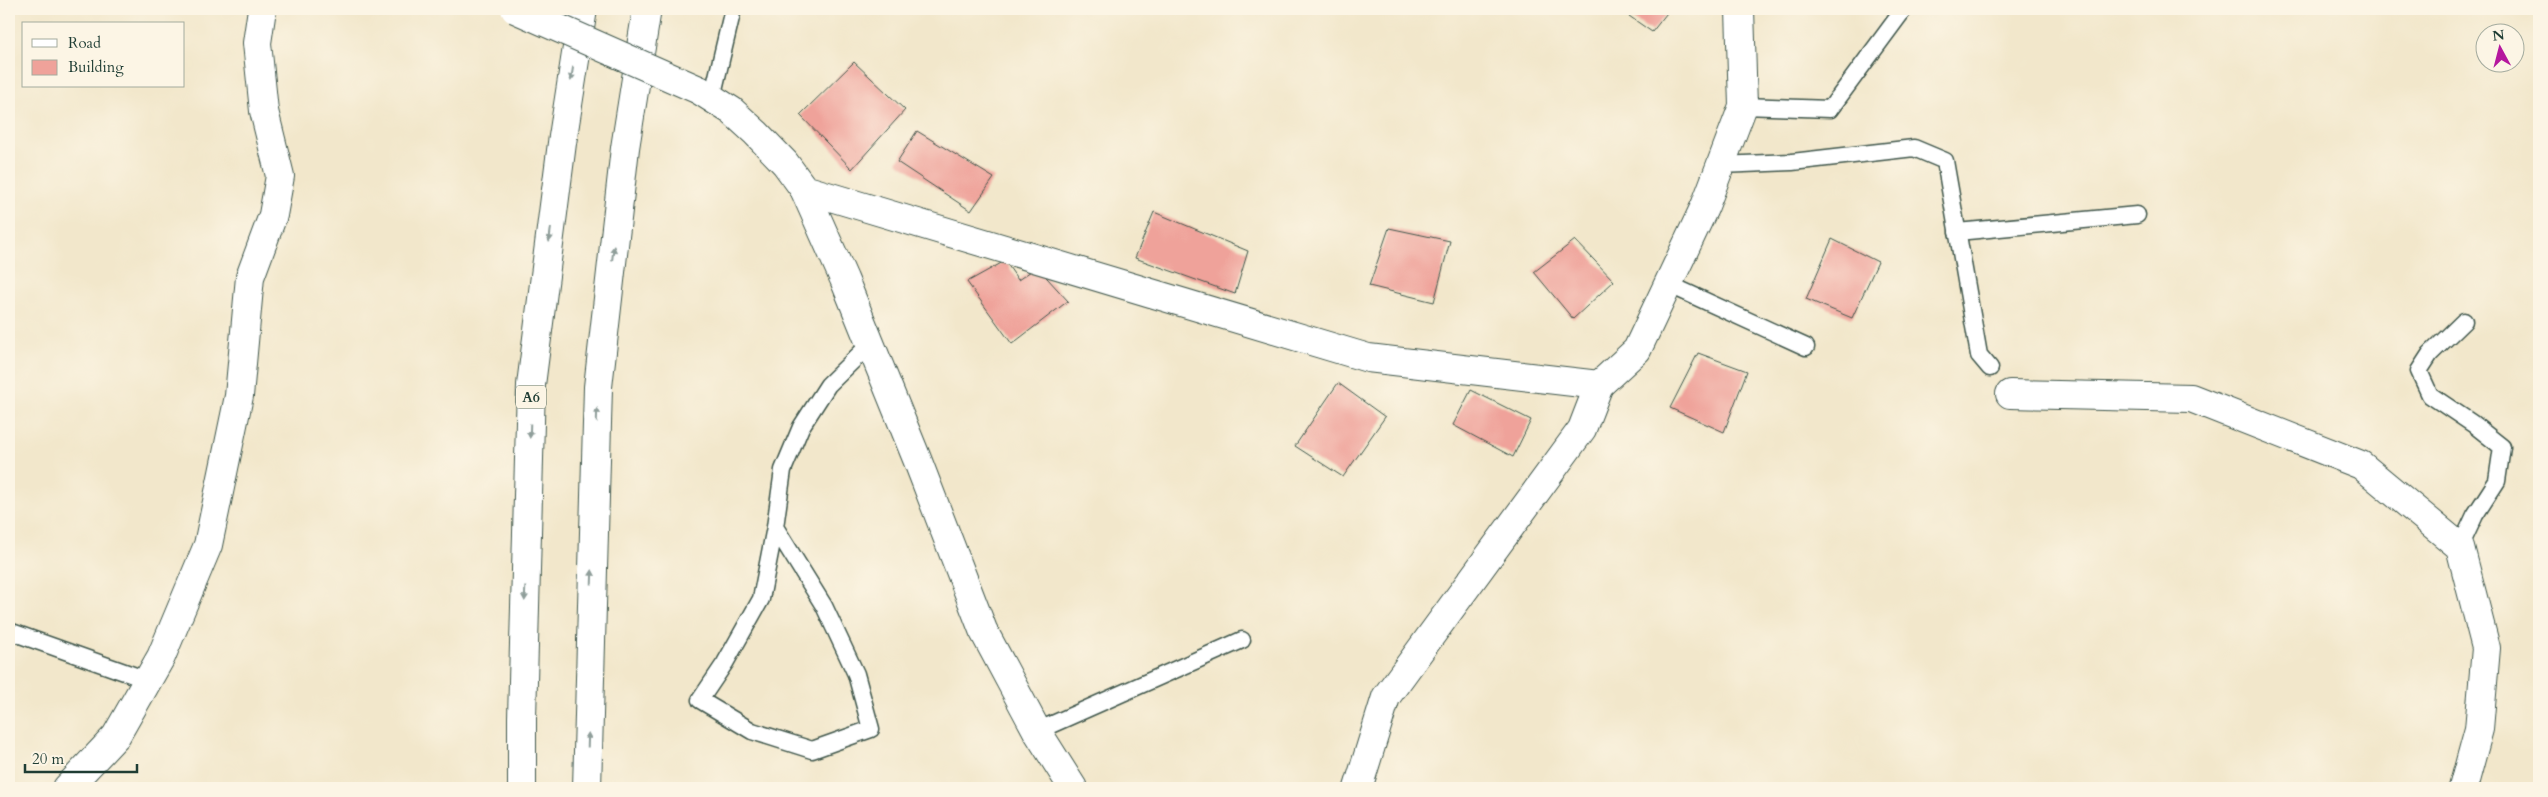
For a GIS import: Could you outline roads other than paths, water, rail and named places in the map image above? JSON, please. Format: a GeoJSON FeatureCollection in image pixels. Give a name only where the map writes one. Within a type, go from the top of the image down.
{"type":"FeatureCollection","features":[{"type":"Feature","properties":{"kind":"main road"},"geometry":{"type":"LineString","coordinates":[[67,788],[116,736],[161,657],[208,545],[239,396],[250,277],[273,215],[280,176],[264,112],[257,43],[262,9]]}},
{"type":"Feature","properties":{"kind":"main road"},"geometry":{"type":"LineString","coordinates":[[515,9],[705,94],[732,111],[756,133],[785,163],[804,188],[917,459],[982,630],[1037,731],[1073,788]]}},
{"type":"Feature","properties":{"kind":"main road","name":"A6"},"geometry":{"type":"LineString","coordinates":[[522,788],[522,718],[531,386],[562,143],[583,9]]}},
{"type":"Feature","properties":{"kind":"main road"},"geometry":{"type":"LineString","coordinates":[[587,788],[598,387],[625,148],[647,9]]}},
{"type":"Feature","properties":{"kind":"main road"},"geometry":{"type":"LineString","coordinates":[[1358,788],[1386,697],[1582,429],[1599,384],[1637,350],[1704,206],[1743,106],[1740,9]]}},
{"type":"Feature","properties":{"kind":"main road"},"geometry":{"type":"LineString","coordinates":[[804,188],[1368,358],[1599,384]]}},
{"type":"Feature","properties":{"kind":"main road"},"geometry":{"type":"LineString","coordinates":[[2010,394],[2190,398],[2360,464],[2460,547],[2486,648],[2479,728],[2463,788]]}},
{"type":"Feature","properties":{"kind":"lane"},"geometry":{"type":"LineString","coordinates":[[705,94],[733,9]]}},
{"type":"Feature","properties":{"kind":"lane"},"geometry":{"type":"LineString","coordinates":[[1743,106],[1830,109],[1904,9]]}},
{"type":"Feature","properties":{"kind":"lane"},"geometry":{"type":"LineString","coordinates":[[1720,165],[1792,162],[1914,148],[1945,161],[1979,355],[1990,368]]}},
{"type":"Feature","properties":{"kind":"lane"},"geometry":{"type":"LineString","coordinates":[[1957,232],[2137,215]]}},
{"type":"Feature","properties":{"kind":"lane"},"geometry":{"type":"LineString","coordinates":[[1668,284],[1806,347]]}},
{"type":"Feature","properties":{"kind":"lane"},"geometry":{"type":"LineString","coordinates":[[2460,547],[2475,515],[2497,480],[2502,447],[2473,424],[2430,395],[2419,371],[2430,354],[2464,321]]}},
{"type":"Feature","properties":{"kind":"lane"},"geometry":{"type":"LineString","coordinates":[[775,526],[824,606],[856,674],[870,729],[812,750],[752,731],[700,700],[725,663],[761,599],[775,526],[782,470],[801,427],[828,385],[870,344]]}},
{"type":"Feature","properties":{"kind":"lane"},"geometry":{"type":"LineString","coordinates":[[9,631],[147,680]]}},
{"type":"Feature","properties":{"kind":"lane"},"geometry":{"type":"LineString","coordinates":[[1037,731],[1242,640]]}}]}
